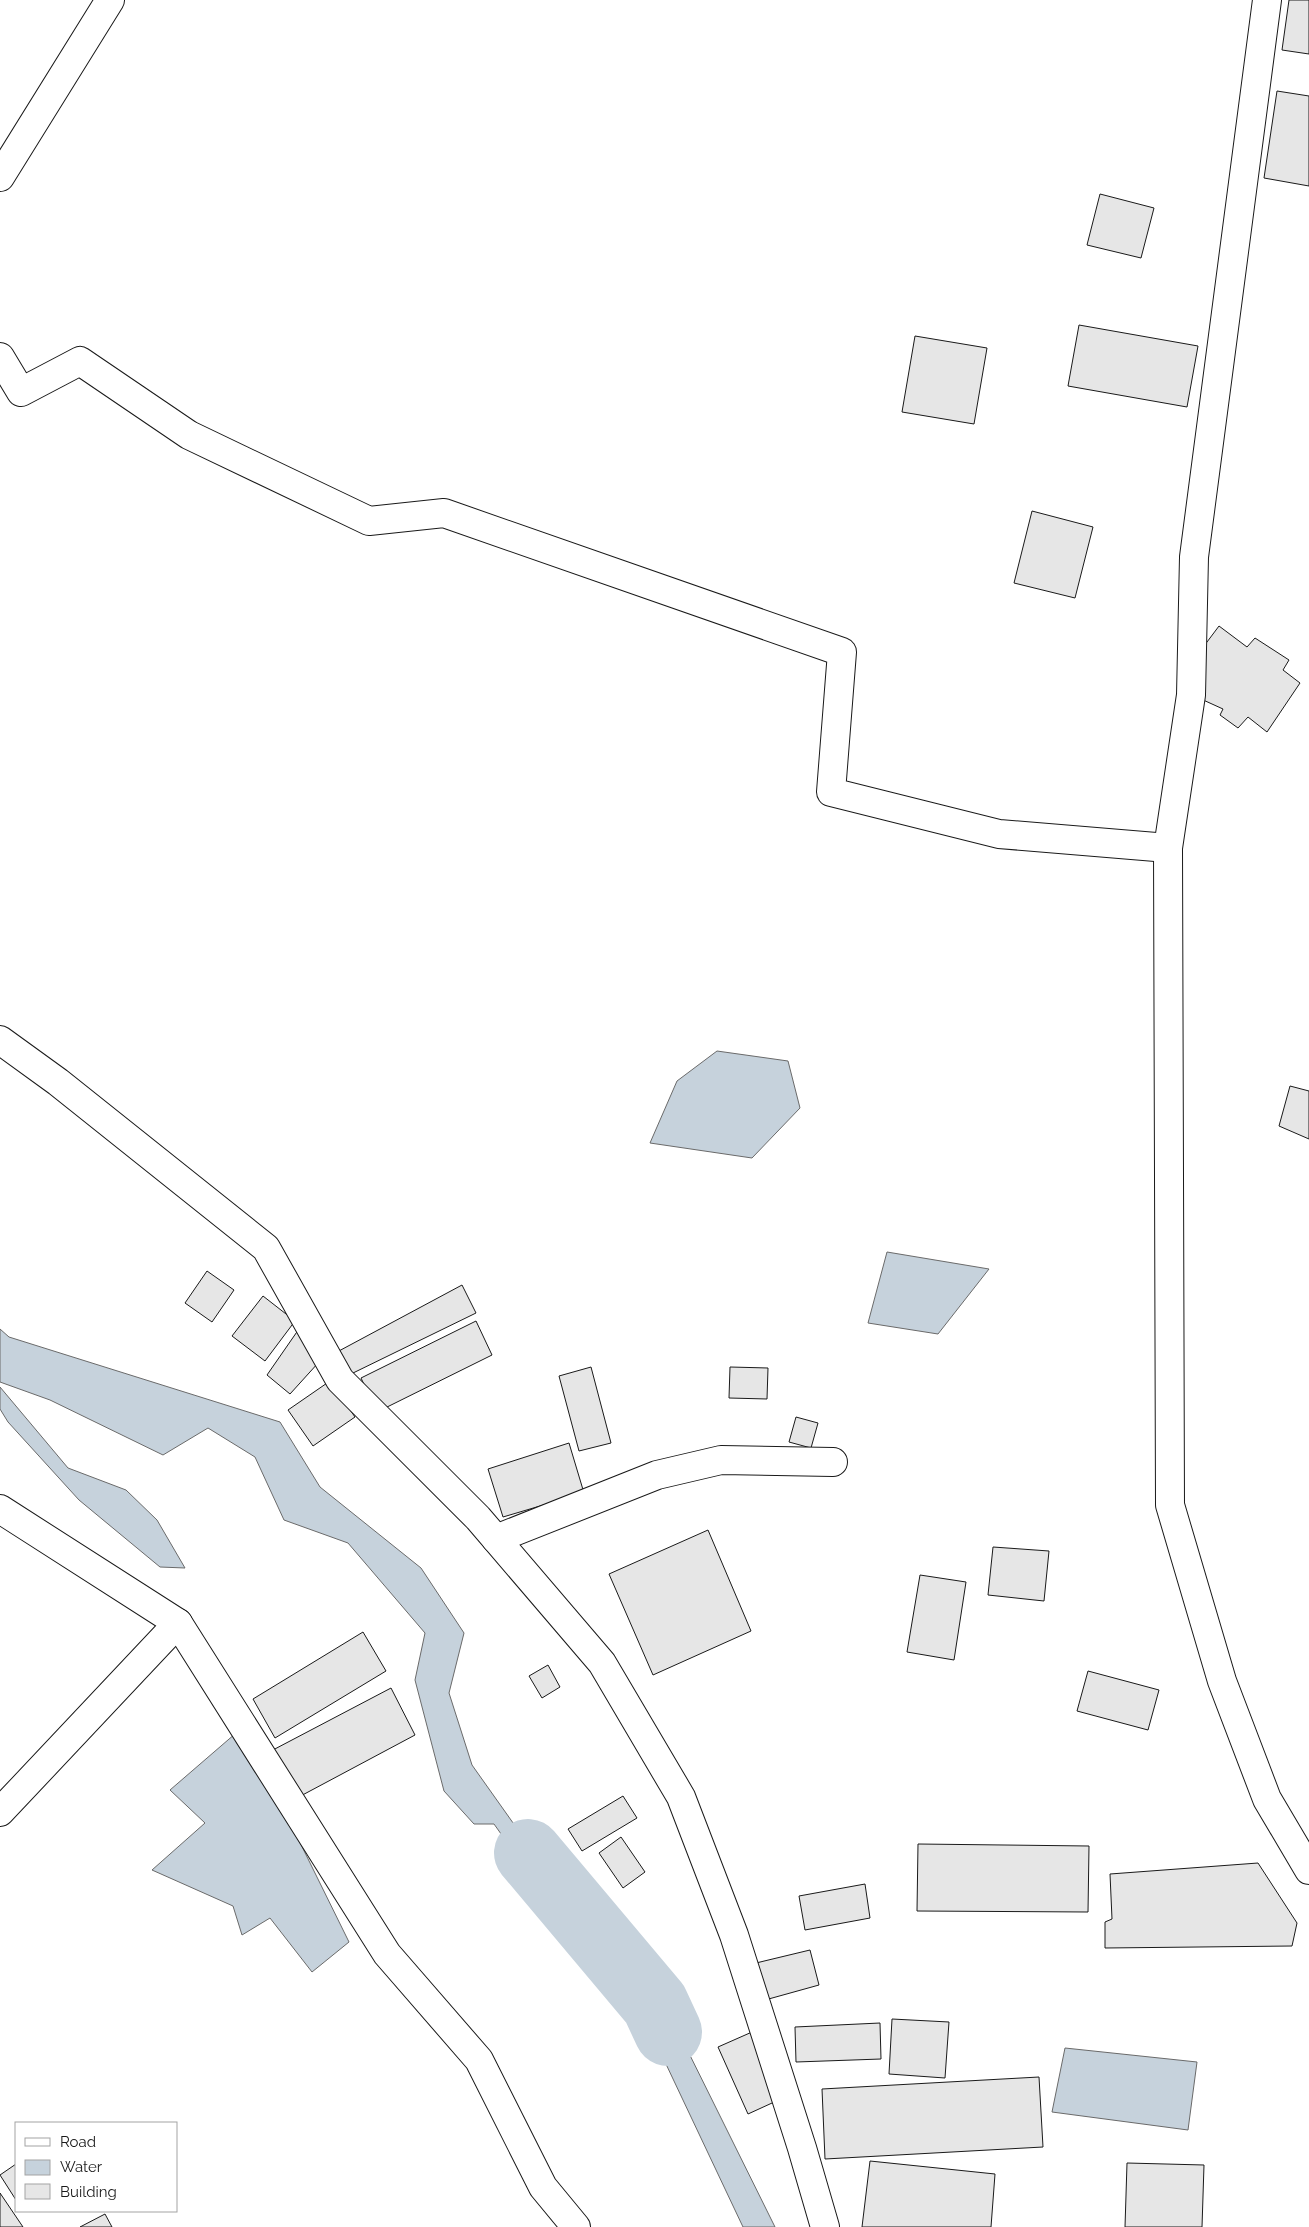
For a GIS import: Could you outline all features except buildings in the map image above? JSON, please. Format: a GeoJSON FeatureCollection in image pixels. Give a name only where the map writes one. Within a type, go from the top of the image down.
{"type":"FeatureCollection","features":[{"type":"Feature","properties":{"kind":"street"},"geometry":{"type":"LineString","coordinates":[[0,177],[110,0]]}},
{"type":"Feature","properties":{"kind":"street"},"geometry":{"type":"LineString","coordinates":[[1267,0],[1194,557],[1191,695],[1168,848],[1170,1504],[1222,1681],[1267,1799],[1309,1870]]}},
{"type":"Feature","properties":{"kind":"street"},"geometry":{"type":"LineString","coordinates":[[0,357],[21,392],[80,361],[189,435],[369,521],[444,513],[842,652],[831,792],[999,834],[1168,848]]}},
{"type":"Feature","properties":{"kind":"street"},"geometry":{"type":"LineString","coordinates":[[0,1040],[65,1088],[266,1248],[340,1380],[478,1518],[602,1663],[681,1798],[734,1935],[825,2227]]}},
{"type":"Feature","properties":{"kind":"street"},"geometry":{"type":"LineString","coordinates":[[496,1539],[657,1475],[721,1460],[833,1462]]}},
{"type":"Feature","properties":{"kind":"street"},"geometry":{"type":"LineString","coordinates":[[0,1509],[178,1624],[387,1954],[479,2060],[543,2187],[576,2227]]}},
{"type":"Feature","properties":{"kind":"street"},"geometry":{"type":"LineString","coordinates":[[0,1812],[178,1624]]}},
{"type":"Feature","properties":{"kind":"water"},"geometry":{"type":"Polygon","coordinates":[[[717,1051],[788,1061],[800,1108],[752,1158],[650,1143],[677,1081],[717,1051]]]}},
{"type":"Feature","properties":{"kind":"water"},"geometry":{"type":"Polygon","coordinates":[[[887,1252],[989,1269],[938,1334],[868,1323],[887,1252]]]}},
{"type":"Feature","properties":{"kind":"water"},"geometry":{"type":"Polygon","coordinates":[[[0,1329],[9,1337],[280,1422],[320,1487],[421,1568],[464,1633],[449,1693],[472,1765],[528,1844],[621,1916],[775,2227],[743,2227],[605,1935],[545,1896],[494,1824],[474,1824],[444,1791],[415,1680],[425,1633],[348,1543],[284,1520],[255,1457],[208,1428],[163,1455],[50,1400],[0,1382],[0,1329]]]}},
{"type":"Feature","properties":{"kind":"water"},"geometry":{"type":"Polygon","coordinates":[[[0,1387],[68,1468],[126,1490],[157,1520],[185,1568],[160,1567],[79,1500],[8,1422],[0,1409],[0,1387]]]}},
{"type":"Feature","properties":{"kind":"water"},"geometry":{"type":"Polygon","coordinates":[[[243,1727],[349,1942],[312,1972],[270,1918],[242,1935],[233,1906],[152,1870],[205,1823],[170,1790],[243,1727]]]}},
{"type":"Feature","properties":{"kind":"water"},"geometry":{"type":"Polygon","coordinates":[[[1065,2048],[1197,2062],[1188,2130],[1052,2112],[1065,2048]]]}},
{"type":"Feature","properties":{"kind":"waterway"},"geometry":{"type":"LineString","coordinates":[[528,1853],[655,2004],[668,2032]]}}]}
